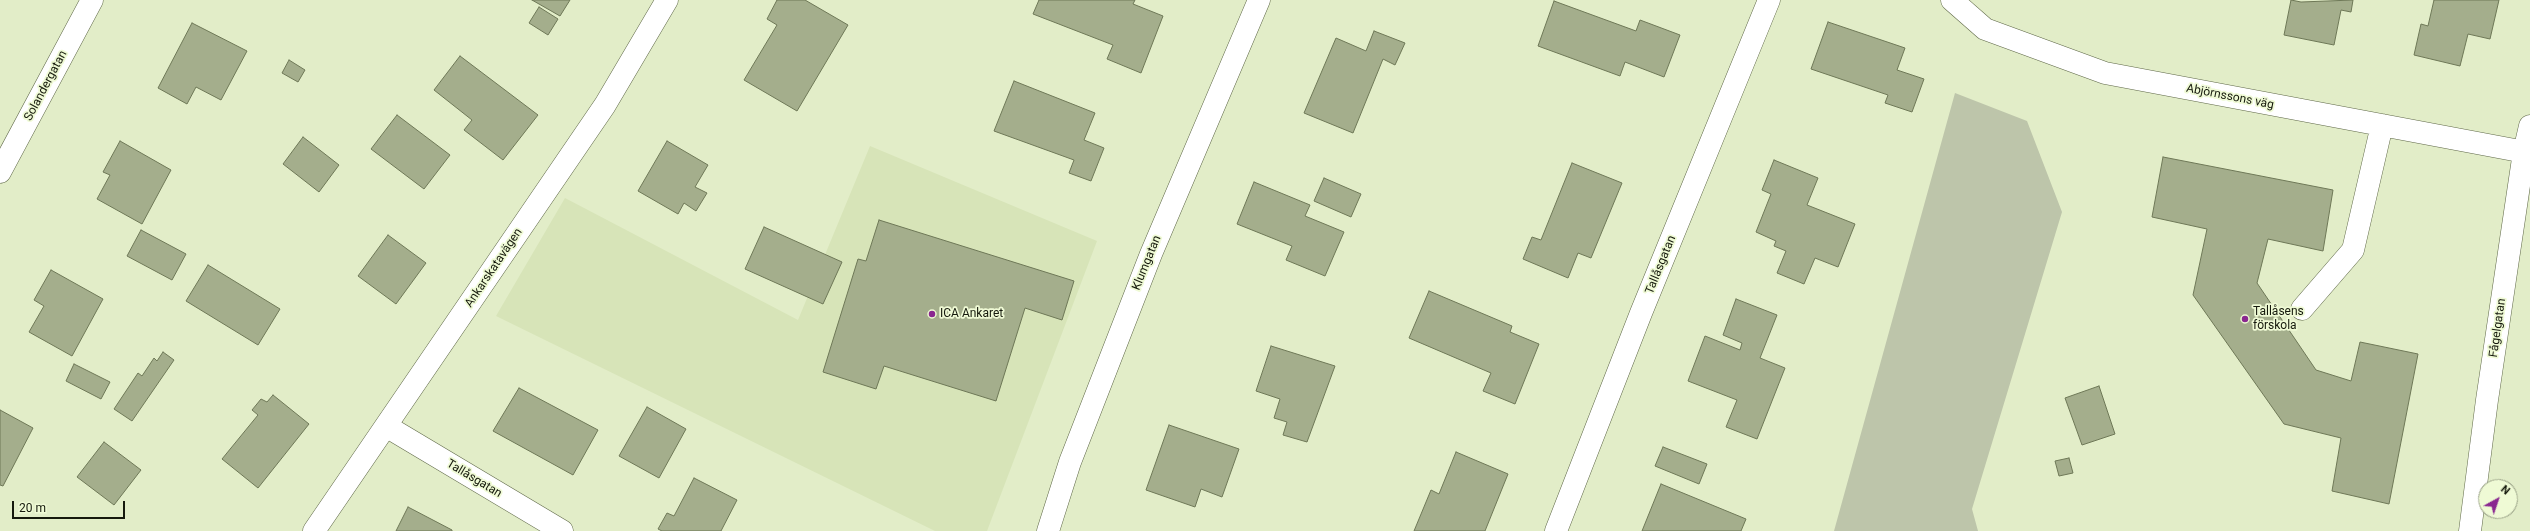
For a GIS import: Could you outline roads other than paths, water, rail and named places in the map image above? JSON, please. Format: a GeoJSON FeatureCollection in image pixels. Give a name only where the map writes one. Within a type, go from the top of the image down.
{"type":"FeatureCollection","features":[{"type":"Feature","properties":{"kind":"street","name":"Solandergatan"},"geometry":{"type":"LineString","coordinates":[[3,158],[92,0]]}},
{"type":"Feature","properties":{"kind":"street","name":"Ankarskatavägen"},"geometry":{"type":"LineString","coordinates":[[314,531],[605,105],[667,0]]}},
{"type":"Feature","properties":{"kind":"street","name":"Klumgatan"},"geometry":{"type":"LineString","coordinates":[[1048,531],[1070,462],[1151,254],[1259,0]]}},
{"type":"Feature","properties":{"kind":"street","name":"Tallåsgatan"},"geometry":{"type":"LineString","coordinates":[[1556,531],[1641,312],[1769,0]]}},
{"type":"Feature","properties":{"kind":"street","name":"Abjörnssons väg"},"geometry":{"type":"LineString","coordinates":[[1952,0],[1985,29],[2105,73],[2527,152]]}},
{"type":"Feature","properties":{"kind":"street"},"geometry":{"type":"LineString","coordinates":[[2302,309],[2353,250],[2382,125]]}},
{"type":"Feature","properties":{"kind":"street","name":"Fågelgatan"},"geometry":{"type":"LineString","coordinates":[[2470,531],[2530,126]]}},
{"type":"Feature","properties":{"kind":"street","name":"Tallåsgatan"},"geometry":{"type":"LineString","coordinates":[[386,426],[562,531]]}},
{"type":"Feature","properties":{"kind":"place","name":"ICA Ankaret"},"geometry":{"type":"Point","coordinates":[932,314]}},
{"type":"Feature","properties":{"kind":"place","name":"Tallåsens förskola"},"geometry":{"type":"Point","coordinates":[2245,319]}}]}
